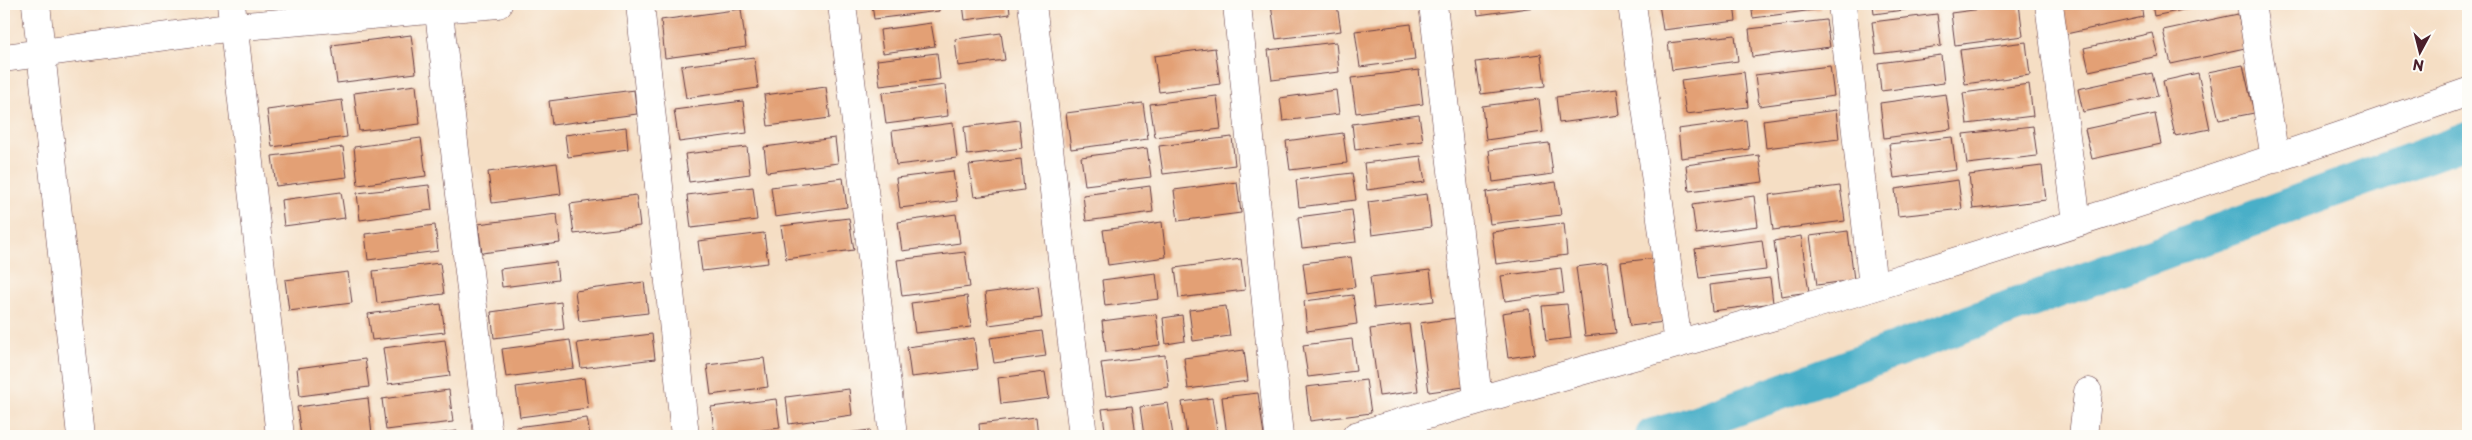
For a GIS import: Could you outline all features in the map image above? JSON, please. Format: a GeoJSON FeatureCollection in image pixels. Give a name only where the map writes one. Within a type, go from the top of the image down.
{"type":"FeatureCollection","features":[{"type":"Feature","properties":{"kind":"street"},"geometry":{"type":"LineString","coordinates":[[36,4],[81,436]]}},
{"type":"Feature","properties":{"kind":"street"},"geometry":{"type":"LineString","coordinates":[[4,58],[42,54],[232,16],[498,4]]}},
{"type":"Feature","properties":{"kind":"street"},"geometry":{"type":"LineString","coordinates":[[640,4],[685,436]]}},
{"type":"Feature","properties":{"kind":"street"},"geometry":{"type":"LineString","coordinates":[[842,4],[894,436]]}},
{"type":"Feature","properties":{"kind":"street"},"geometry":{"type":"LineString","coordinates":[[1032,4],[1084,436]]}},
{"type":"Feature","properties":{"kind":"street"},"geometry":{"type":"LineString","coordinates":[[1237,4],[1279,436]]}},
{"type":"Feature","properties":{"kind":"street"},"geometry":{"type":"LineString","coordinates":[[1433,4],[1478,399]]}},
{"type":"Feature","properties":{"kind":"street"},"geometry":{"type":"LineString","coordinates":[[1632,4],[1678,344]]}},
{"type":"Feature","properties":{"kind":"street"},"geometry":{"type":"LineString","coordinates":[[1842,4],[1873,287]]}},
{"type":"Feature","properties":{"kind":"street"},"geometry":{"type":"LineString","coordinates":[[2049,4],[2077,222]]}},
{"type":"Feature","properties":{"kind":"street"},"geometry":{"type":"LineString","coordinates":[[2252,4],[2275,159]]}},
{"type":"Feature","properties":{"kind":"street"},"geometry":{"type":"LineString","coordinates":[[438,7],[488,436]]}},
{"type":"Feature","properties":{"kind":"street"},"geometry":{"type":"LineString","coordinates":[[232,16],[280,436]]}},
{"type":"Feature","properties":{"kind":"street"},"geometry":{"type":"LineString","coordinates":[[1356,436],[1478,399],[1678,344],[1873,287],[2275,159],[2468,92]]}},
{"type":"Feature","properties":{"kind":"street"},"geometry":{"type":"LineString","coordinates":[[2083,436],[2088,392]]}},
{"type":"Feature","properties":{"kind":"building"},"geometry":{"type":"Polygon","coordinates":[[[872,4],[939,4],[939,11],[874,19],[872,4]]]}},
{"type":"Feature","properties":{"kind":"building"},"geometry":{"type":"Polygon","coordinates":[[[963,4],[1009,4],[1010,14],[965,20],[963,4]]]}},
{"type":"Feature","properties":{"kind":"building"},"geometry":{"type":"Polygon","coordinates":[[[1337,4],[1341,31],[1276,39],[1271,5],[1337,4]]]}},
{"type":"Feature","properties":{"kind":"building"},"geometry":{"type":"Polygon","coordinates":[[[1476,4],[1542,4],[1542,6],[1478,15],[1476,4]]]}},
{"type":"Feature","properties":{"kind":"building"},"geometry":{"type":"Polygon","coordinates":[[[1659,4],[1734,4],[1736,21],[1663,30],[1659,4]]]}},
{"type":"Feature","properties":{"kind":"building"},"geometry":{"type":"Polygon","coordinates":[[[1751,4],[1821,4],[1821,9],[1753,18],[1751,4]]]}},
{"type":"Feature","properties":{"kind":"building"},"geometry":{"type":"Polygon","coordinates":[[[1873,4],[1925,4],[1925,7],[1874,14],[1873,4]]]}},
{"type":"Feature","properties":{"kind":"building"},"geometry":{"type":"Polygon","coordinates":[[[2019,4],[2023,36],[1955,45],[1951,13],[2019,4]]]}},
{"type":"Feature","properties":{"kind":"building"},"geometry":{"type":"Polygon","coordinates":[[[2059,4],[2141,4],[2143,17],[2066,34],[2059,4]]]}},
{"type":"Feature","properties":{"kind":"building"},"geometry":{"type":"Polygon","coordinates":[[[2152,4],[2206,4],[2206,5],[2154,16],[2152,4]]]}},
{"type":"Feature","properties":{"kind":"building"},"geometry":{"type":"Polygon","coordinates":[[[741,9],[746,47],[665,58],[661,20],[741,9]]]}},
{"type":"Feature","properties":{"kind":"building"},"geometry":{"type":"Polygon","coordinates":[[[1937,14],[1941,46],[1876,54],[1872,22],[1937,14]]]}},
{"type":"Feature","properties":{"kind":"building"},"geometry":{"type":"Polygon","coordinates":[[[2238,14],[2245,48],[2171,64],[2163,30],[2238,14]]]}},
{"type":"Feature","properties":{"kind":"building"},"geometry":{"type":"Polygon","coordinates":[[[1826,20],[1830,47],[1752,57],[1749,29],[1826,20]]]}},
{"type":"Feature","properties":{"kind":"building"},"geometry":{"type":"Polygon","coordinates":[[[931,23],[935,46],[883,53],[880,30],[931,23]]]}},
{"type":"Feature","properties":{"kind":"building"},"geometry":{"type":"Polygon","coordinates":[[[1411,24],[1415,60],[1360,67],[1355,31],[1411,24]]]}},
{"type":"Feature","properties":{"kind":"building"},"geometry":{"type":"Polygon","coordinates":[[[1001,33],[1005,60],[958,66],[955,39],[1001,33]]]}},
{"type":"Feature","properties":{"kind":"building"},"geometry":{"type":"Polygon","coordinates":[[[2152,33],[2158,56],[2089,71],[2084,48],[2152,33]]]}},
{"type":"Feature","properties":{"kind":"building"},"geometry":{"type":"Polygon","coordinates":[[[411,35],[416,73],[337,83],[332,45],[411,35]]]}},
{"type":"Feature","properties":{"kind":"building"},"geometry":{"type":"Polygon","coordinates":[[[1735,35],[1738,61],[1672,70],[1668,43],[1735,35]]]}},
{"type":"Feature","properties":{"kind":"building"},"geometry":{"type":"Polygon","coordinates":[[[1336,42],[1339,72],[1272,80],[1268,50],[1336,42]]]}},
{"type":"Feature","properties":{"kind":"building"},"geometry":{"type":"Polygon","coordinates":[[[2026,42],[2030,75],[1965,84],[1960,50],[2026,42]]]}},
{"type":"Feature","properties":{"kind":"building"},"geometry":{"type":"Polygon","coordinates":[[[1215,48],[1220,84],[1159,92],[1154,56],[1215,48]]]}},
{"type":"Feature","properties":{"kind":"building"},"geometry":{"type":"Polygon","coordinates":[[[937,53],[940,79],[880,86],[877,60],[937,53]]]}},
{"type":"Feature","properties":{"kind":"building"},"geometry":{"type":"Polygon","coordinates":[[[1541,54],[1545,86],[1481,94],[1476,62],[1541,54]]]}},
{"type":"Feature","properties":{"kind":"building"},"geometry":{"type":"Polygon","coordinates":[[[1941,55],[1944,83],[1881,91],[1878,63],[1941,55]]]}},
{"type":"Feature","properties":{"kind":"building"},"geometry":{"type":"Polygon","coordinates":[[[754,57],[758,88],[686,98],[681,66],[754,57]]]}},
{"type":"Feature","properties":{"kind":"building"},"geometry":{"type":"Polygon","coordinates":[[[2243,65],[2254,113],[2219,120],[2208,72],[2243,65]]]}},
{"type":"Feature","properties":{"kind":"building"},"geometry":{"type":"Polygon","coordinates":[[[1830,66],[1834,96],[1759,106],[1755,75],[1830,66]]]}},
{"type":"Feature","properties":{"kind":"building"},"geometry":{"type":"Polygon","coordinates":[[[1419,70],[1423,104],[1356,113],[1351,78],[1419,70]]]}},
{"type":"Feature","properties":{"kind":"building"},"geometry":{"type":"Polygon","coordinates":[[[1744,72],[1748,107],[1686,114],[1681,80],[1744,72]]]}},
{"type":"Feature","properties":{"kind":"building"},"geometry":{"type":"Polygon","coordinates":[[[2152,73],[2158,96],[2083,112],[2078,89],[2152,73]]]}},
{"type":"Feature","properties":{"kind":"building"},"geometry":{"type":"Polygon","coordinates":[[[2198,73],[2210,129],[2175,136],[2163,81],[2198,73]]]}},
{"type":"Feature","properties":{"kind":"building"},"geometry":{"type":"Polygon","coordinates":[[[2029,84],[2033,116],[1967,124],[1963,93],[2029,84]]]}},
{"type":"Feature","properties":{"kind":"building"},"geometry":{"type":"Polygon","coordinates":[[[416,85],[420,124],[359,131],[354,93],[416,85]]]}},
{"type":"Feature","properties":{"kind":"building"},"geometry":{"type":"Polygon","coordinates":[[[945,85],[948,116],[886,124],[882,93],[945,85]]]}},
{"type":"Feature","properties":{"kind":"building"},"geometry":{"type":"Polygon","coordinates":[[[826,87],[830,118],[768,126],[764,95],[826,87]]]}},
{"type":"Feature","properties":{"kind":"building"},"geometry":{"type":"Polygon","coordinates":[[[1617,89],[1620,115],[1559,123],[1556,97],[1617,89]]]}},
{"type":"Feature","properties":{"kind":"building"},"geometry":{"type":"Polygon","coordinates":[[[634,90],[637,114],[552,125],[549,101],[634,90]]]}},
{"type":"Feature","properties":{"kind":"building"},"geometry":{"type":"Polygon","coordinates":[[[1336,90],[1339,114],[1283,121],[1280,98],[1336,90]]]}},
{"type":"Feature","properties":{"kind":"building"},"geometry":{"type":"Polygon","coordinates":[[[1946,94],[1951,129],[1884,138],[1880,103],[1946,94]]]}},
{"type":"Feature","properties":{"kind":"building"},"geometry":{"type":"Polygon","coordinates":[[[1217,96],[1221,129],[1155,137],[1150,104],[1217,96]]]}},
{"type":"Feature","properties":{"kind":"building"},"geometry":{"type":"Polygon","coordinates":[[[1539,99],[1543,132],[1486,140],[1482,106],[1539,99]]]}},
{"type":"Feature","properties":{"kind":"building"},"geometry":{"type":"Polygon","coordinates":[[[342,100],[347,137],[272,147],[267,110],[342,100]]]}},
{"type":"Feature","properties":{"kind":"building"},"geometry":{"type":"Polygon","coordinates":[[[743,101],[747,133],[679,142],[674,110],[743,101]]]}},
{"type":"Feature","properties":{"kind":"building"},"geometry":{"type":"Polygon","coordinates":[[[1143,103],[1148,139],[1071,149],[1066,113],[1143,103]]]}},
{"type":"Feature","properties":{"kind":"building"},"geometry":{"type":"Polygon","coordinates":[[[1836,110],[1839,139],[1766,148],[1763,120],[1836,110]]]}},
{"type":"Feature","properties":{"kind":"building"},"geometry":{"type":"Polygon","coordinates":[[[2155,114],[2161,144],[2092,159],[2085,129],[2155,114]]]}},
{"type":"Feature","properties":{"kind":"building"},"geometry":{"type":"Polygon","coordinates":[[[1419,115],[1423,141],[1355,150],[1352,124],[1419,115]]]}},
{"type":"Feature","properties":{"kind":"building"},"geometry":{"type":"Polygon","coordinates":[[[1019,120],[1022,148],[967,155],[964,127],[1019,120]]]}},
{"type":"Feature","properties":{"kind":"building"},"geometry":{"type":"Polygon","coordinates":[[[1746,120],[1749,149],[1681,158],[1678,129],[1746,120]]]}},
{"type":"Feature","properties":{"kind":"building"},"geometry":{"type":"Polygon","coordinates":[[[953,123],[957,158],[896,165],[892,131],[953,123]]]}},
{"type":"Feature","properties":{"kind":"building"},"geometry":{"type":"Polygon","coordinates":[[[2033,126],[2037,156],[1967,164],[1963,134],[2033,126]]]}},
{"type":"Feature","properties":{"kind":"building"},"geometry":{"type":"Polygon","coordinates":[[[626,127],[628,149],[568,157],[565,135],[626,127]]]}},
{"type":"Feature","properties":{"kind":"building"},"geometry":{"type":"Polygon","coordinates":[[[1343,133],[1347,163],[1290,170],[1286,141],[1343,133]]]}},
{"type":"Feature","properties":{"kind":"building"},"geometry":{"type":"Polygon","coordinates":[[[1232,137],[1235,165],[1163,174],[1159,146],[1232,137]]]}},
{"type":"Feature","properties":{"kind":"building"},"geometry":{"type":"Polygon","coordinates":[[[1952,137],[1956,170],[1894,178],[1889,144],[1952,137]]]}},
{"type":"Feature","properties":{"kind":"building"},"geometry":{"type":"Polygon","coordinates":[[[421,138],[426,176],[358,185],[354,147],[421,138]]]}},
{"type":"Feature","properties":{"kind":"building"},"geometry":{"type":"Polygon","coordinates":[[[835,138],[838,163],[767,172],[764,147],[835,138]]]}},
{"type":"Feature","properties":{"kind":"building"},"geometry":{"type":"Polygon","coordinates":[[[1549,143],[1553,174],[1493,182],[1489,150],[1549,143]]]}},
{"type":"Feature","properties":{"kind":"building"},"geometry":{"type":"Polygon","coordinates":[[[343,147],[347,177],[276,186],[272,156],[343,147]]]}},
{"type":"Feature","properties":{"kind":"building"},"geometry":{"type":"Polygon","coordinates":[[[747,147],[750,174],[689,182],[685,154],[747,147]]]}},
{"type":"Feature","properties":{"kind":"building"},"geometry":{"type":"Polygon","coordinates":[[[1147,148],[1151,177],[1085,185],[1081,157],[1147,148]]]}},
{"type":"Feature","properties":{"kind":"building"},"geometry":{"type":"Polygon","coordinates":[[[1759,155],[1763,182],[1689,191],[1686,165],[1759,155]]]}},
{"type":"Feature","properties":{"kind":"building"},"geometry":{"type":"Polygon","coordinates":[[[1421,156],[1425,182],[1367,190],[1364,163],[1421,156]]]}},
{"type":"Feature","properties":{"kind":"building"},"geometry":{"type":"Polygon","coordinates":[[[1021,159],[1024,190],[974,197],[969,165],[1021,159]]]}},
{"type":"Feature","properties":{"kind":"building"},"geometry":{"type":"Polygon","coordinates":[[[557,163],[561,194],[492,203],[488,172],[557,163]]]}},
{"type":"Feature","properties":{"kind":"building"},"geometry":{"type":"Polygon","coordinates":[[[2042,166],[2046,200],[1973,209],[1969,175],[2042,166]]]}},
{"type":"Feature","properties":{"kind":"building"},"geometry":{"type":"Polygon","coordinates":[[[953,171],[957,201],[900,208],[896,178],[953,171]]]}},
{"type":"Feature","properties":{"kind":"building"},"geometry":{"type":"Polygon","coordinates":[[[1352,173],[1356,200],[1299,207],[1296,180],[1352,173]]]}},
{"type":"Feature","properties":{"kind":"building"},"geometry":{"type":"Polygon","coordinates":[[[843,178],[847,207],[775,217],[771,187],[843,178]]]}},
{"type":"Feature","properties":{"kind":"building"},"geometry":{"type":"Polygon","coordinates":[[[1958,180],[1962,209],[1898,216],[1895,189],[1958,180]]]}},
{"type":"Feature","properties":{"kind":"building"},"geometry":{"type":"Polygon","coordinates":[[[1237,182],[1241,213],[1178,221],[1174,190],[1237,182]]]}},
{"type":"Feature","properties":{"kind":"building"},"geometry":{"type":"Polygon","coordinates":[[[1556,182],[1561,215],[1490,224],[1486,192],[1556,182]]]}},
{"type":"Feature","properties":{"kind":"building"},"geometry":{"type":"Polygon","coordinates":[[[429,185],[432,210],[360,220],[357,193],[429,185]]]}},
{"type":"Feature","properties":{"kind":"building"},"geometry":{"type":"Polygon","coordinates":[[[1150,186],[1153,212],[1086,221],[1083,195],[1150,186]]]}},
{"type":"Feature","properties":{"kind":"building"},"geometry":{"type":"Polygon","coordinates":[[[1840,186],[1845,221],[1773,230],[1769,195],[1840,186]]]}},
{"type":"Feature","properties":{"kind":"building"},"geometry":{"type":"Polygon","coordinates":[[[753,187],[757,220],[691,228],[687,195],[753,187]]]}},
{"type":"Feature","properties":{"kind":"building"},"geometry":{"type":"Polygon","coordinates":[[[341,192],[345,218],[284,226],[281,200],[341,192]]]}},
{"type":"Feature","properties":{"kind":"building"},"geometry":{"type":"Polygon","coordinates":[[[1427,194],[1431,227],[1372,235],[1368,202],[1427,194]]]}},
{"type":"Feature","properties":{"kind":"building"},"geometry":{"type":"Polygon","coordinates":[[[636,195],[640,226],[574,234],[570,204],[636,195]]]}},
{"type":"Feature","properties":{"kind":"building"},"geometry":{"type":"Polygon","coordinates":[[[1754,196],[1758,226],[1696,234],[1692,205],[1754,196]]]}},
{"type":"Feature","properties":{"kind":"building"},"geometry":{"type":"Polygon","coordinates":[[[1352,210],[1356,242],[1302,248],[1298,217],[1352,210]]]}},
{"type":"Feature","properties":{"kind":"building"},"geometry":{"type":"Polygon","coordinates":[[[557,214],[560,243],[482,253],[478,224],[557,214]]]}},
{"type":"Feature","properties":{"kind":"building"},"geometry":{"type":"Polygon","coordinates":[[[956,214],[960,243],[902,251],[898,222],[956,214]]]}},
{"type":"Feature","properties":{"kind":"building"},"geometry":{"type":"Polygon","coordinates":[[[849,218],[854,250],[786,259],[781,226],[849,218]]]}},
{"type":"Feature","properties":{"kind":"building"},"geometry":{"type":"Polygon","coordinates":[[[1162,222],[1166,257],[1108,265],[1103,230],[1162,222]]]}},
{"type":"Feature","properties":{"kind":"building"},"geometry":{"type":"Polygon","coordinates":[[[1564,223],[1567,255],[1496,264],[1492,232],[1564,223]]]}},
{"type":"Feature","properties":{"kind":"building"},"geometry":{"type":"Polygon","coordinates":[[[435,225],[438,251],[368,260],[365,234],[435,225]]]}},
{"type":"Feature","properties":{"kind":"building"},"geometry":{"type":"Polygon","coordinates":[[[1848,231],[1854,280],[1817,285],[1810,236],[1848,231]]]}},
{"type":"Feature","properties":{"kind":"building"},"geometry":{"type":"Polygon","coordinates":[[[764,233],[768,263],[702,271],[698,241],[764,233]]]}},
{"type":"Feature","properties":{"kind":"building"},"geometry":{"type":"Polygon","coordinates":[[[1801,236],[1809,292],[1781,296],[1774,241],[1801,236]]]}},
{"type":"Feature","properties":{"kind":"building"},"geometry":{"type":"Polygon","coordinates":[[[1762,240],[1766,270],[1699,278],[1695,249],[1762,240]]]}},
{"type":"Feature","properties":{"kind":"building"},"geometry":{"type":"Polygon","coordinates":[[[965,252],[970,287],[902,296],[897,260],[965,252]]]}},
{"type":"Feature","properties":{"kind":"building"},"geometry":{"type":"Polygon","coordinates":[[[1351,257],[1355,287],[1307,294],[1303,263],[1351,257]]]}},
{"type":"Feature","properties":{"kind":"building"},"geometry":{"type":"Polygon","coordinates":[[[1657,258],[1665,322],[1630,326],[1621,262],[1657,258]]]}},
{"type":"Feature","properties":{"kind":"building"},"geometry":{"type":"Polygon","coordinates":[[[1241,259],[1245,290],[1179,298],[1175,268],[1241,259]]]}},
{"type":"Feature","properties":{"kind":"building"},"geometry":{"type":"Polygon","coordinates":[[[556,262],[558,280],[502,287],[500,269],[556,262]]]}},
{"type":"Feature","properties":{"kind":"building"},"geometry":{"type":"Polygon","coordinates":[[[440,263],[444,294],[377,303],[373,271],[440,263]]]}},
{"type":"Feature","properties":{"kind":"building"},"geometry":{"type":"Polygon","coordinates":[[[1607,263],[1616,333],[1585,336],[1576,267],[1607,263]]]}},
{"type":"Feature","properties":{"kind":"building"},"geometry":{"type":"Polygon","coordinates":[[[1561,268],[1564,293],[1505,301],[1501,276],[1561,268]]]}},
{"type":"Feature","properties":{"kind":"building"},"geometry":{"type":"Polygon","coordinates":[[[1430,270],[1434,301],[1374,308],[1370,277],[1430,270]]]}},
{"type":"Feature","properties":{"kind":"building"},"geometry":{"type":"Polygon","coordinates":[[[348,272],[352,303],[289,311],[285,280],[348,272]]]}},
{"type":"Feature","properties":{"kind":"building"},"geometry":{"type":"Polygon","coordinates":[[[1156,273],[1159,299],[1105,306],[1102,280],[1156,273]]]}},
{"type":"Feature","properties":{"kind":"building"},"geometry":{"type":"Polygon","coordinates":[[[1770,278],[1773,303],[1712,311],[1709,285],[1770,278]]]}},
{"type":"Feature","properties":{"kind":"building"},"geometry":{"type":"Polygon","coordinates":[[[644,282],[648,313],[579,321],[575,291],[644,282]]]}},
{"type":"Feature","properties":{"kind":"building"},"geometry":{"type":"Polygon","coordinates":[[[1038,286],[1042,318],[989,325],[985,293],[1038,286]]]}},
{"type":"Feature","properties":{"kind":"building"},"geometry":{"type":"Polygon","coordinates":[[[1353,295],[1357,324],[1307,331],[1304,301],[1353,295]]]}},
{"type":"Feature","properties":{"kind":"building"},"geometry":{"type":"Polygon","coordinates":[[[967,296],[971,327],[915,333],[911,303],[967,296]]]}},
{"type":"Feature","properties":{"kind":"building"},"geometry":{"type":"Polygon","coordinates":[[[561,302],[564,329],[494,338],[491,312],[561,302]]]}},
{"type":"Feature","properties":{"kind":"building"},"geometry":{"type":"Polygon","coordinates":[[[441,304],[445,332],[372,340],[368,314],[441,304]]]}},
{"type":"Feature","properties":{"kind":"building"},"geometry":{"type":"Polygon","coordinates":[[[1567,304],[1571,338],[1546,341],[1542,306],[1567,304]]]}},
{"type":"Feature","properties":{"kind":"building"},"geometry":{"type":"Polygon","coordinates":[[[1226,306],[1230,336],[1193,341],[1189,310],[1226,306]]]}},
{"type":"Feature","properties":{"kind":"building"},"geometry":{"type":"Polygon","coordinates":[[[1529,309],[1535,354],[1508,358],[1502,313],[1529,309]]]}},
{"type":"Feature","properties":{"kind":"building"},"geometry":{"type":"Polygon","coordinates":[[[1156,314],[1160,345],[1106,352],[1102,321],[1156,314]]]}},
{"type":"Feature","properties":{"kind":"building"},"geometry":{"type":"Polygon","coordinates":[[[1182,315],[1185,341],[1166,344],[1163,318],[1182,315]]]}},
{"type":"Feature","properties":{"kind":"building"},"geometry":{"type":"Polygon","coordinates":[[[1456,318],[1464,387],[1429,392],[1420,323],[1456,318]]]}},
{"type":"Feature","properties":{"kind":"building"},"geometry":{"type":"Polygon","coordinates":[[[1409,324],[1418,391],[1379,396],[1370,329],[1409,324]]]}},
{"type":"Feature","properties":{"kind":"building"},"geometry":{"type":"Polygon","coordinates":[[[1042,331],[1046,356],[994,363],[990,338],[1042,331]]]}},
{"type":"Feature","properties":{"kind":"building"},"geometry":{"type":"Polygon","coordinates":[[[652,334],[655,359],[581,368],[577,343],[652,334]]]}},
{"type":"Feature","properties":{"kind":"building"},"geometry":{"type":"Polygon","coordinates":[[[974,338],[978,369],[911,377],[907,347],[974,338]]]}},
{"type":"Feature","properties":{"kind":"building"},"geometry":{"type":"Polygon","coordinates":[[[1352,339],[1356,371],[1308,377],[1303,345],[1352,339]]]}},
{"type":"Feature","properties":{"kind":"building"},"geometry":{"type":"Polygon","coordinates":[[[445,340],[450,376],[388,384],[383,348],[445,340]]]}},
{"type":"Feature","properties":{"kind":"building"},"geometry":{"type":"Polygon","coordinates":[[[570,340],[574,368],[506,377],[502,349],[570,340]]]}},
{"type":"Feature","properties":{"kind":"building"},"geometry":{"type":"Polygon","coordinates":[[[1244,350],[1248,381],[1188,389],[1184,358],[1244,350]]]}},
{"type":"Feature","properties":{"kind":"building"},"geometry":{"type":"Polygon","coordinates":[[[1165,355],[1169,387],[1106,396],[1101,363],[1165,355]]]}},
{"type":"Feature","properties":{"kind":"building"},"geometry":{"type":"Polygon","coordinates":[[[764,358],[768,387],[711,395],[707,365],[764,358]]]}},
{"type":"Feature","properties":{"kind":"building"},"geometry":{"type":"Polygon","coordinates":[[[365,359],[369,387],[300,396],[297,368],[365,359]]]}},
{"type":"Feature","properties":{"kind":"building"},"geometry":{"type":"Polygon","coordinates":[[[1045,372],[1049,398],[1001,404],[998,378],[1045,372]]]}},
{"type":"Feature","properties":{"kind":"building"},"geometry":{"type":"Polygon","coordinates":[[[584,378],[588,408],[520,417],[516,387],[584,378]]]}},
{"type":"Feature","properties":{"kind":"building"},"geometry":{"type":"Polygon","coordinates":[[[1366,380],[1371,413],[1310,421],[1306,387],[1366,380]]]}},
{"type":"Feature","properties":{"kind":"building"},"geometry":{"type":"Polygon","coordinates":[[[849,389],[852,415],[789,424],[786,397],[849,389]]]}},
{"type":"Feature","properties":{"kind":"building"},"geometry":{"type":"Polygon","coordinates":[[[449,390],[453,422],[386,430],[382,399],[449,390]]]}},
{"type":"Feature","properties":{"kind":"building"},"geometry":{"type":"Polygon","coordinates":[[[1258,393],[1264,436],[1227,436],[1222,397],[1258,393]]]}},
{"type":"Feature","properties":{"kind":"building"},"geometry":{"type":"Polygon","coordinates":[[[368,398],[372,434],[301,436],[297,407],[368,398]]]}},
{"type":"Feature","properties":{"kind":"building"},"geometry":{"type":"Polygon","coordinates":[[[1212,398],[1218,436],[1187,436],[1182,402],[1212,398]]]}},
{"type":"Feature","properties":{"kind":"building"},"geometry":{"type":"Polygon","coordinates":[[[776,399],[780,428],[715,436],[711,407],[776,399]]]}},
{"type":"Feature","properties":{"kind":"building"},"geometry":{"type":"Polygon","coordinates":[[[1168,403],[1173,436],[1144,436],[1140,407],[1168,403]]]}},
{"type":"Feature","properties":{"kind":"building"},"geometry":{"type":"Polygon","coordinates":[[[1132,406],[1136,436],[1106,436],[1102,409],[1132,406]]]}},
{"type":"Feature","properties":{"kind":"building"},"geometry":{"type":"Polygon","coordinates":[[[1036,417],[1038,436],[980,436],[979,424],[1036,417]]]}},
{"type":"Feature","properties":{"kind":"building"},"geometry":{"type":"Polygon","coordinates":[[[587,418],[590,436],[517,436],[516,427],[587,418]]]}},
{"type":"Feature","properties":{"kind":"building"},"geometry":{"type":"Polygon","coordinates":[[[870,430],[871,436],[832,436],[832,435],[870,430]]]}},
{"type":"Feature","properties":{"kind":"building"},"geometry":{"type":"Polygon","coordinates":[[[457,431],[457,436],[428,436],[428,435],[457,431]]]}},
{"type":"Feature","properties":{"kind":"waterway"},"geometry":{"type":"LineString","coordinates":[[1653,436],[1685,427],[2468,140]]}}]}
